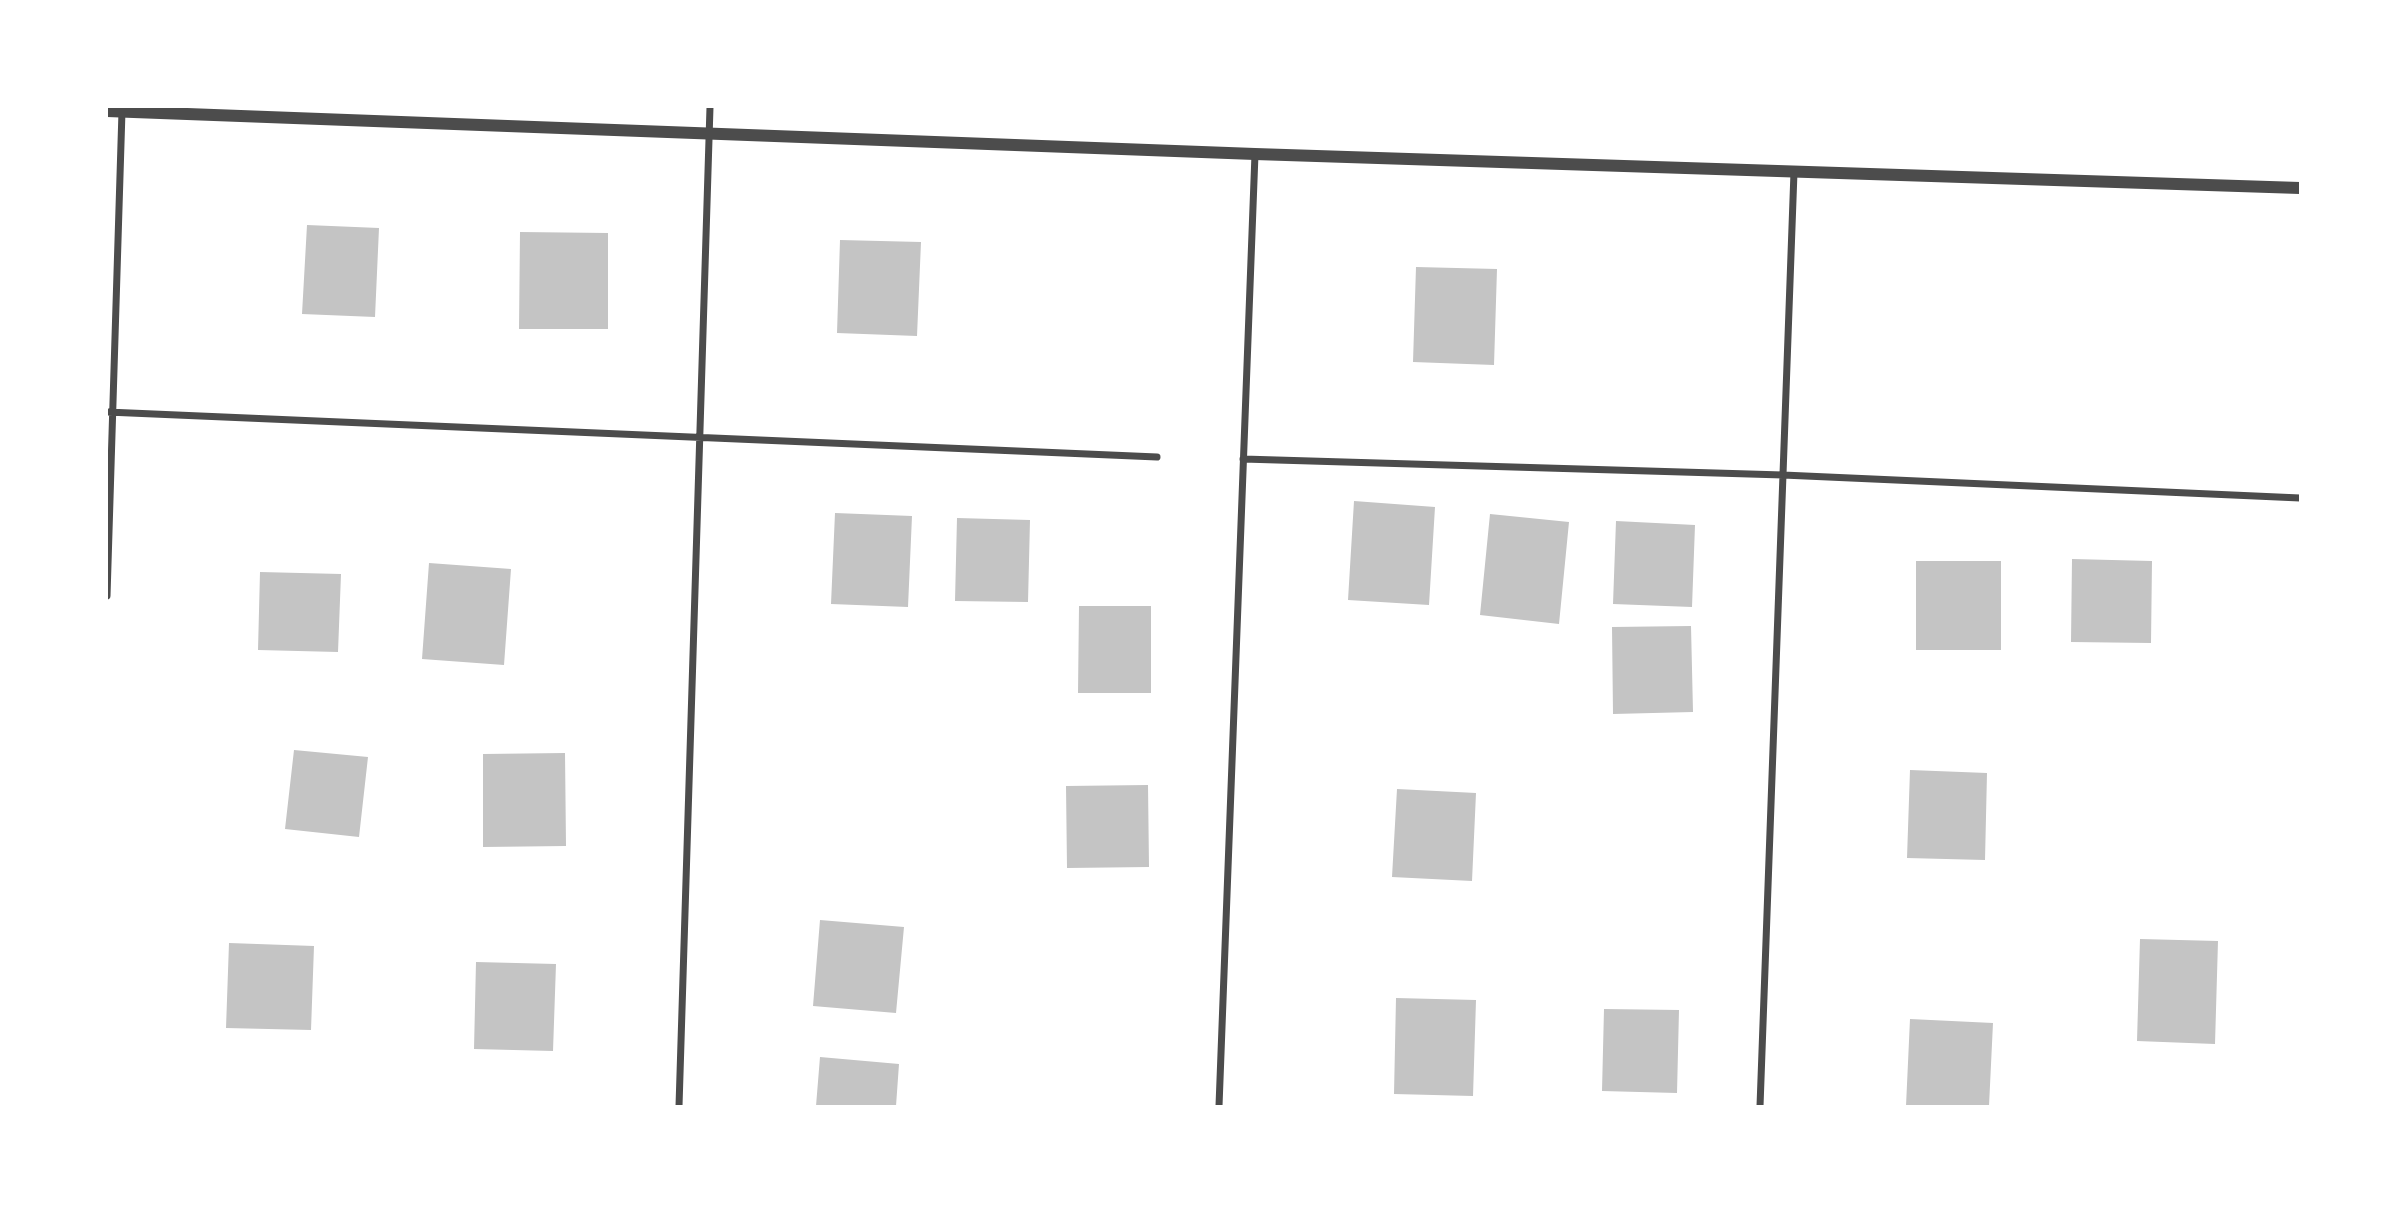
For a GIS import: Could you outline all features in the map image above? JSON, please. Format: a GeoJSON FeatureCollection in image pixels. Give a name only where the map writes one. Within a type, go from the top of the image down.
{"type":"FeatureCollection","features":[{"type":"Feature","properties":{"kind":"street"},"geometry":{"type":"LineString","coordinates":[[680,1106],[710,107]]}},
{"type":"Feature","properties":{"kind":"street"},"geometry":{"type":"LineString","coordinates":[[107,111],[1255,154],[2300,188]]}},
{"type":"Feature","properties":{"kind":"street"},"geometry":{"type":"LineString","coordinates":[[107,596],[109,412],[121,111]]}},
{"type":"Feature","properties":{"kind":"street"},"geometry":{"type":"LineString","coordinates":[[1219,1106],[1255,154]]}},
{"type":"Feature","properties":{"kind":"street"},"geometry":{"type":"LineString","coordinates":[[1760,1106],[1794,172]]}},
{"type":"Feature","properties":{"kind":"street"},"geometry":{"type":"LineString","coordinates":[[109,412],[1157,457]]}},
{"type":"Feature","properties":{"kind":"street"},"geometry":{"type":"LineString","coordinates":[[1243,459],[1783,475],[2300,498]]}},
{"type":"Feature","properties":{"kind":"building"},"geometry":{"type":"Polygon","coordinates":[[[307,225],[379,228],[375,317],[302,314],[307,225]]]}},
{"type":"Feature","properties":{"kind":"building"},"geometry":{"type":"Polygon","coordinates":[[[520,232],[608,233],[608,329],[519,329],[520,232]]]}},
{"type":"Feature","properties":{"kind":"building"},"geometry":{"type":"Polygon","coordinates":[[[840,240],[921,242],[917,336],[837,333],[840,240]]]}},
{"type":"Feature","properties":{"kind":"building"},"geometry":{"type":"Polygon","coordinates":[[[1416,267],[1497,269],[1494,365],[1413,362],[1416,267]]]}},
{"type":"Feature","properties":{"kind":"building"},"geometry":{"type":"Polygon","coordinates":[[[1354,501],[1435,507],[1429,605],[1348,600],[1354,501]]]}},
{"type":"Feature","properties":{"kind":"building"},"geometry":{"type":"Polygon","coordinates":[[[835,513],[912,516],[908,607],[831,604],[835,513]]]}},
{"type":"Feature","properties":{"kind":"building"},"geometry":{"type":"Polygon","coordinates":[[[1490,514],[1569,522],[1559,624],[1480,615],[1490,514]]]}},
{"type":"Feature","properties":{"kind":"building"},"geometry":{"type":"Polygon","coordinates":[[[957,518],[1030,520],[1028,602],[955,601],[957,518]]]}},
{"type":"Feature","properties":{"kind":"building"},"geometry":{"type":"Polygon","coordinates":[[[1616,521],[1695,525],[1692,607],[1613,604],[1616,521]]]}},
{"type":"Feature","properties":{"kind":"building"},"geometry":{"type":"Polygon","coordinates":[[[2072,559],[2152,561],[2151,643],[2071,642],[2072,559]]]}},
{"type":"Feature","properties":{"kind":"building"},"geometry":{"type":"Polygon","coordinates":[[[1916,561],[2001,561],[2001,650],[1916,650],[1916,561]]]}},
{"type":"Feature","properties":{"kind":"building"},"geometry":{"type":"Polygon","coordinates":[[[429,563],[511,569],[504,665],[422,659],[429,563]]]}},
{"type":"Feature","properties":{"kind":"building"},"geometry":{"type":"Polygon","coordinates":[[[260,572],[341,574],[338,652],[258,650],[260,572]]]}},
{"type":"Feature","properties":{"kind":"building"},"geometry":{"type":"Polygon","coordinates":[[[1079,606],[1151,606],[1151,693],[1078,693],[1079,606]]]}},
{"type":"Feature","properties":{"kind":"building"},"geometry":{"type":"Polygon","coordinates":[[[1691,626],[1693,712],[1613,714],[1612,627],[1691,626]]]}},
{"type":"Feature","properties":{"kind":"building"},"geometry":{"type":"Polygon","coordinates":[[[294,750],[368,757],[359,837],[285,829],[294,750]]]}},
{"type":"Feature","properties":{"kind":"building"},"geometry":{"type":"Polygon","coordinates":[[[565,753],[566,846],[483,847],[483,754],[565,753]]]}},
{"type":"Feature","properties":{"kind":"building"},"geometry":{"type":"Polygon","coordinates":[[[1910,770],[1987,773],[1985,860],[1907,858],[1910,770]]]}},
{"type":"Feature","properties":{"kind":"building"},"geometry":{"type":"Polygon","coordinates":[[[1148,785],[1149,867],[1067,868],[1066,786],[1148,785]]]}},
{"type":"Feature","properties":{"kind":"building"},"geometry":{"type":"Polygon","coordinates":[[[1397,789],[1476,793],[1472,881],[1392,877],[1397,789]]]}},
{"type":"Feature","properties":{"kind":"building"},"geometry":{"type":"Polygon","coordinates":[[[820,920],[904,927],[896,1013],[813,1006],[820,920]]]}},
{"type":"Feature","properties":{"kind":"building"},"geometry":{"type":"Polygon","coordinates":[[[2140,939],[2218,941],[2215,1044],[2137,1041],[2140,939]]]}},
{"type":"Feature","properties":{"kind":"building"},"geometry":{"type":"Polygon","coordinates":[[[229,943],[314,946],[311,1030],[226,1028],[229,943]]]}},
{"type":"Feature","properties":{"kind":"building"},"geometry":{"type":"Polygon","coordinates":[[[476,962],[556,964],[553,1051],[474,1049],[476,962]]]}},
{"type":"Feature","properties":{"kind":"building"},"geometry":{"type":"Polygon","coordinates":[[[1396,998],[1476,1000],[1473,1096],[1394,1094],[1396,998]]]}},
{"type":"Feature","properties":{"kind":"building"},"geometry":{"type":"Polygon","coordinates":[[[1604,1009],[1679,1010],[1677,1093],[1602,1091],[1604,1009]]]}},
{"type":"Feature","properties":{"kind":"building"},"geometry":{"type":"Polygon","coordinates":[[[1910,1019],[1993,1023],[1989,1106],[1906,1106],[1910,1019]]]}},
{"type":"Feature","properties":{"kind":"building"},"geometry":{"type":"Polygon","coordinates":[[[820,1057],[899,1064],[896,1106],[816,1106],[820,1057]]]}}]}
